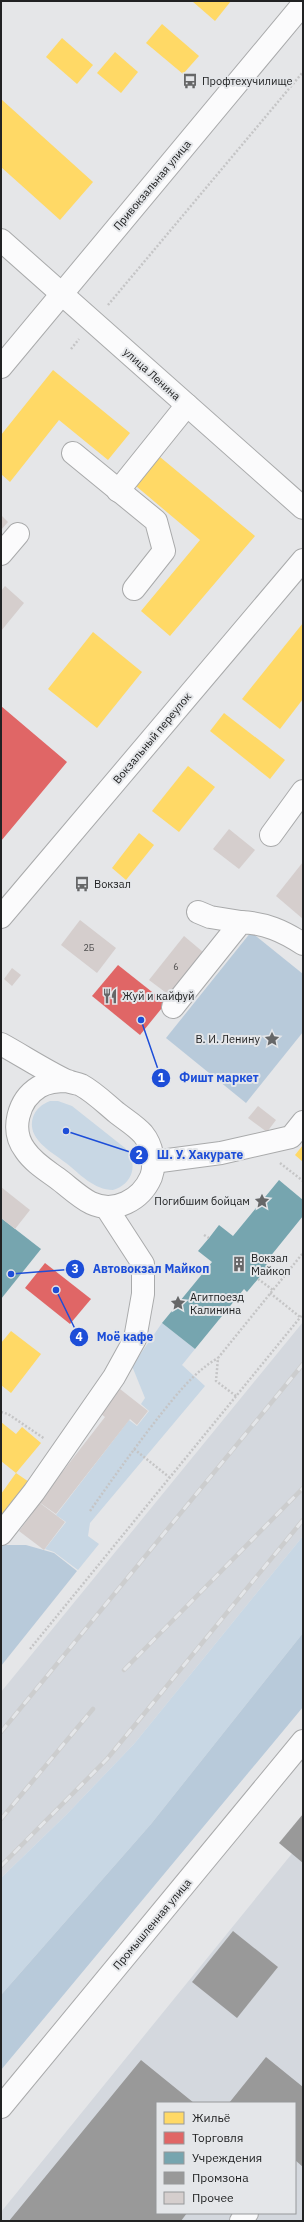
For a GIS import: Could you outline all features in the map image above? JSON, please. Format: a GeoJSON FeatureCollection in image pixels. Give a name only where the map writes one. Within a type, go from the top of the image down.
{"type":"FeatureCollection","features":[{"type":"Feature","properties":{"kind":"street","name":"Привокзальная улица"},"geometry":{"type":"LineString","coordinates":[[1,367],[303,4]]}},
{"type":"Feature","properties":{"kind":"street","name":"улица Ленина"},"geometry":{"type":"LineString","coordinates":[[1,240],[303,508]]}},
{"type":"Feature","properties":{"kind":"street"},"geometry":{"type":"LineString","coordinates":[[118,491],[187,405]]}},
{"type":"Feature","properties":{"kind":"street"},"geometry":{"type":"LineString","coordinates":[[73,454],[156,521],[164,551],[134,590]]}},
{"type":"Feature","properties":{"kind":"street"},"geometry":{"type":"LineString","coordinates":[[1,554],[18,534]]}},
{"type":"Feature","properties":{"kind":"street","name":"Вокзальный переулок"},"geometry":{"type":"LineString","coordinates":[[1,917],[303,560]]}},
{"type":"Feature","properties":{"kind":"street"},"geometry":{"type":"LineString","coordinates":[[271,835],[303,791]]}},
{"type":"Feature","properties":{"kind":"street"},"geometry":{"type":"LineString","coordinates":[[198,912],[210,917],[269,926],[287,934],[303,944]]}},
{"type":"Feature","properties":{"kind":"street"},"geometry":{"type":"LineString","coordinates":[[173,1007],[241,922]]}},
{"type":"Feature","properties":{"kind":"street"},"geometry":{"type":"LineString","coordinates":[[1,1044],[68,1081],[82,1086],[144,1135],[151,1147],[153,1162],[151,1176],[144,1189],[134,1199],[120,1205],[106,1207],[91,1203],[34,1160],[1,1112]]}},
{"type":"Feature","properties":{"kind":"street"},"geometry":{"type":"LineString","coordinates":[[22,1144],[18,1137],[17,1122],[20,1108],[28,1096],[39,1087],[46,1084],[68,1081]]}},
{"type":"Feature","properties":{"kind":"street"},"geometry":{"type":"LineString","coordinates":[[153,1162],[221,1153],[291,1137],[303,1122]]}},
{"type":"Feature","properties":{"kind":"street"},"geometry":{"type":"LineString","coordinates":[[1,1534],[114,1377],[135,1340],[143,1294],[143,1264],[106,1207]]}},
{"type":"Feature","properties":{"kind":"street","name":"Промышленная улица"},"geometry":{"type":"LineString","coordinates":[[1,2107],[303,1741]]}},
{"type":"Feature","properties":{"kind":"path"},"geometry":{"type":"LineString","coordinates":[[71,349],[303,72]]}},
{"type":"Feature","properties":{"kind":"path"},"geometry":{"type":"LineString","coordinates":[[278,1161],[303,1180]]}},
{"type":"Feature","properties":{"kind":"path"},"geometry":{"type":"LineString","coordinates":[[204,1235],[208,1238]]}},
{"type":"Feature","properties":{"kind":"path"},"geometry":{"type":"LineString","coordinates":[[90,1511],[134,1449],[195,1374],[218,1358],[303,1253]]}},
{"type":"Feature","properties":{"kind":"path"},"geometry":{"type":"LineString","coordinates":[[258,1279],[300,1317]]}},
{"type":"Feature","properties":{"kind":"path"},"geometry":{"type":"LineString","coordinates":[[30,1649],[303,1314]]}},
{"type":"Feature","properties":{"kind":"path"},"geometry":{"type":"LineString","coordinates":[[218,1358],[216,1381],[236,1396]]}},
{"type":"Feature","properties":{"kind":"path"},"geometry":{"type":"LineString","coordinates":[[1,1412],[8,1414],[62,1451]]}},
{"type":"Feature","properties":{"kind":"path"},"geometry":{"type":"LineString","coordinates":[[134,1449],[169,1477]]}},
{"type":"Feature","properties":{"kind":"shaded area"},"geometry":{"type":"Polygon","coordinates":[[[251,932],[303,974],[303,1032],[246,1103],[166,1038],[251,932]]]}},
{"type":"Feature","properties":{"kind":"shaded area"},"geometry":{"type":"Polygon","coordinates":[[[50,1101],[58,1101],[72,1106],[125,1148],[132,1160],[133,1167],[132,1173],[125,1183],[113,1190],[93,1184],[42,1144],[33,1132],[33,1117],[40,1107],[50,1101]]]}},
{"type":"Feature","properties":{"kind":"shaded area"},"geometry":{"type":"Polygon","coordinates":[[[303,1322],[303,1536],[134,1744],[66,1815],[1,1878],[1,1692],[303,1322]]]}},
{"type":"Feature","properties":{"kind":"shaded area"},"geometry":{"type":"Polygon","coordinates":[[[162,1323],[195,1349],[182,1365],[205,1386],[90,1523],[88,1536],[99,1544],[78,1570],[54,1552],[45,1549],[66,1522],[56,1515],[129,1420],[137,1426],[149,1411],[141,1404],[145,1398],[132,1366],[162,1323]]]}},
{"type":"Feature","properties":{"kind":"shaded area"},"geometry":{"type":"Polygon","coordinates":[[[303,1536],[303,1633],[151,1824],[1,1995],[1,1878],[66,1815],[134,1744],[303,1536]]]}},
{"type":"Feature","properties":{"kind":"shaded area"},"geometry":{"type":"Polygon","coordinates":[[[1,1545],[26,1545],[54,1553],[77,1571],[1,1666],[1,1545]]]}},
{"type":"Feature","properties":{"kind":"shaded area"},"geometry":{"type":"Polygon","coordinates":[[[303,1633],[303,1707],[1,2070],[1,1995],[151,1824],[303,1633]]]}},
{"type":"Feature","properties":{"kind":"shaded area"},"geometry":{"type":"Polygon","coordinates":[[[303,1840],[303,2221],[1,2221],[1,2212],[303,1840]]]}},
{"type":"Feature","properties":{"kind":"building: Жильё"},"geometry":{"type":"Polygon","coordinates":[[[192,1],[231,1],[215,21],[192,1]]]}},
{"type":"Feature","properties":{"kind":"building: Жильё"},"geometry":{"type":"Polygon","coordinates":[[[162,24],[199,56],[183,74],[146,43],[162,24]]]}},
{"type":"Feature","properties":{"kind":"building: Жильё"},"geometry":{"type":"Polygon","coordinates":[[[62,38],[93,65],[77,84],[46,57],[62,38]]]}},
{"type":"Feature","properties":{"kind":"building: Жильё"},"geometry":{"type":"Polygon","coordinates":[[[115,52],[138,72],[121,93],[97,73],[115,52]]]}},
{"type":"Feature","properties":{"kind":"building: Жильё"},"geometry":{"type":"Polygon","coordinates":[[[1,99],[93,182],[60,220],[1,167],[1,99]]]}},
{"type":"Feature","properties":{"kind":"building: Жильё"},"geometry":{"type":"Polygon","coordinates":[[[53,370],[130,433],[108,460],[59,420],[10,482],[1,474],[1,435],[53,370]]]}},
{"type":"Feature","properties":{"kind":"building: Жильё"},"geometry":{"type":"Polygon","coordinates":[[[160,457],[255,536],[170,636],[141,611],[200,540],[136,486],[160,457]]]}},
{"type":"Feature","properties":{"kind":"building: Жильё"},"geometry":{"type":"Polygon","coordinates":[[[303,623],[303,699],[280,729],[242,699],[303,623]]]}},
{"type":"Feature","properties":{"kind":"building: Жильё"},"geometry":{"type":"Polygon","coordinates":[[[93,632],[142,672],[97,728],[48,689],[93,632]]]}},
{"type":"Feature","properties":{"kind":"building: Жильё"},"geometry":{"type":"Polygon","coordinates":[[[224,713],[285,760],[270,779],[210,731],[224,713]]]}},
{"type":"Feature","properties":{"kind":"building: Жильё"},"geometry":{"type":"Polygon","coordinates":[[[188,766],[215,787],[179,832],[152,811],[188,766]]]}},
{"type":"Feature","properties":{"kind":"building: Жильё"},"geometry":{"type":"Polygon","coordinates":[[[139,833],[154,845],[126,880],[112,868],[139,833]]]}},
{"type":"Feature","properties":{"kind":"building: Жильё"},"geometry":{"type":"Polygon","coordinates":[[[303,1145],[303,1162],[295,1155],[303,1145]]]}},
{"type":"Feature","properties":{"kind":"building: Жильё"},"geometry":{"type":"Polygon","coordinates":[[[11,1331],[41,1354],[11,1393],[1,1385],[1,1343],[11,1331]]]}},
{"type":"Feature","properties":{"kind":"building: Жильё"},"geometry":{"type":"Polygon","coordinates":[[[1,1422],[16,1434],[22,1427],[41,1443],[16,1473],[1,1461],[1,1422]]]}},
{"type":"Feature","properties":{"kind":"building: Жильё"},"geometry":{"type":"Polygon","coordinates":[[[16,1473],[32,1484],[1,1526],[1,1494],[16,1473]]]}},
{"type":"Feature","properties":{"kind":"building: Торговля"},"geometry":{"type":"Polygon","coordinates":[[[1,706],[67,762],[1,841],[2,766],[1,706]]]}},
{"type":"Feature","properties":{"kind":"building: Торговля"},"geometry":{"type":"Polygon","coordinates":[[[118,965],[166,1003],[140,1035],[92,996],[118,965]]]}},
{"type":"Feature","properties":{"kind":"building: Торговля"},"geometry":{"type":"Polygon","coordinates":[[[45,1263],[91,1299],[70,1324],[25,1288],[45,1263]]]}},
{"type":"Feature","properties":{"kind":"building: Учреждения","name":"Вокзал Майкоп"},"geometry":{"type":"Polygon","coordinates":[[[279,1180],[303,1200],[303,1216],[265,1263],[269,1266],[247,1292],[244,1289],[195,1349],[162,1323],[212,1262],[198,1251],[219,1225],[233,1236],[279,1180]]]}},
{"type":"Feature","properties":{"kind":"building: Учреждения"},"geometry":{"type":"Polygon","coordinates":[[[1,1218],[41,1249],[1,1299],[1,1218]]]}},
{"type":"Feature","properties":{"kind":"building: Промзона"},"geometry":{"type":"Polygon","coordinates":[[[303,1814],[303,1863],[279,1843],[303,1814]]]}},
{"type":"Feature","properties":{"kind":"building: Промзона"},"geometry":{"type":"Polygon","coordinates":[[[233,1931],[278,1967],[237,2018],[192,1982],[233,1931]]]}},
{"type":"Feature","properties":{"kind":"building: Промзона"},"geometry":{"type":"Polygon","coordinates":[[[266,2057],[303,2087],[303,2167],[296,2161],[296,2102],[230,2102],[266,2057]]]}},
{"type":"Feature","properties":{"kind":"building: Промзона"},"geometry":{"type":"Polygon","coordinates":[[[141,2060],[193,2102],[156,2102],[156,2214],[186,2214],[181,2221],[9,2221],[141,2060]]]}},
{"type":"Feature","properties":{"kind":"building: Прочее"},"geometry":{"type":"Polygon","coordinates":[[[1,515],[8,522],[1,530],[1,515]]]}},
{"type":"Feature","properties":{"kind":"building: Прочее"},"geometry":{"type":"Polygon","coordinates":[[[5,586],[24,603],[1,631],[1,591],[5,586]]]}},
{"type":"Feature","properties":{"kind":"building: Прочее"},"geometry":{"type":"Polygon","coordinates":[[[229,829],[255,850],[239,869],[213,849],[229,829]]]}},
{"type":"Feature","properties":{"kind":"building: Прочее"},"geometry":{"type":"Polygon","coordinates":[[[303,862],[303,919],[276,896],[303,862]]]}},
{"type":"Feature","properties":{"kind":"building: Прочее"},"geometry":{"type":"Polygon","coordinates":[[[80,920],[116,948],[97,973],[61,945],[80,920]]]}},
{"type":"Feature","properties":{"kind":"building: Прочее"},"geometry":{"type":"Polygon","coordinates":[[[184,936],[203,952],[169,995],[149,980],[184,936]]]}},
{"type":"Feature","properties":{"kind":"building: Прочее"},"geometry":{"type":"Polygon","coordinates":[[[12,968],[21,975],[12,986],[4,979],[12,968]]]}},
{"type":"Feature","properties":{"kind":"building: Прочее"},"geometry":{"type":"Polygon","coordinates":[[[258,1106],[276,1120],[267,1132],[248,1118],[258,1106]]]}},
{"type":"Feature","properties":{"kind":"building: Прочее"},"geometry":{"type":"Polygon","coordinates":[[[1,1187],[30,1210],[15,1229],[1,1218],[1,1187]]]}},
{"type":"Feature","properties":{"kind":"building: Прочее"},"geometry":{"type":"Polygon","coordinates":[[[120,1389],[148,1411],[137,1425],[130,1419],[56,1514],[39,1502],[105,1417],[101,1414],[120,1389]]]}},
{"type":"Feature","properties":{"kind":"building: Прочее"},"geometry":{"type":"Polygon","coordinates":[[[40,1503],[65,1522],[44,1550],[19,1531],[40,1503]]]}},
{"type":"Feature","properties":{"kind":"railway"},"geometry":{"type":"LineString","coordinates":[[1,1732],[303,1364]]}},
{"type":"Feature","properties":{"kind":"railway"},"geometry":{"type":"LineString","coordinates":[[124,1670],[303,1488]]}},
{"type":"Feature","properties":{"kind":"railway"},"geometry":{"type":"LineString","coordinates":[[1,1866],[107,1759],[303,1520]]}},
{"type":"Feature","properties":{"kind":"railway"},"geometry":{"type":"LineString","coordinates":[[1,1819],[93,1709]]}},
{"type":"Feature","properties":{"kind":"place","name":"Профтехучилище"},"geometry":{"type":"Point","coordinates":[190,81]}},
{"type":"Feature","properties":{"kind":"place","name":"Вокзал"},"geometry":{"type":"Point","coordinates":[82,884]}},
{"type":"Feature","properties":{"kind":"place","name":"Жуй и кайфуй"},"geometry":{"type":"Point","coordinates":[110,996]}},
{"type":"Feature","properties":{"kind":"place","name":"Фишт маркет"},"geometry":{"type":"Point","coordinates":[141,1020]}},
{"type":"Feature","properties":{"kind":"place","name":"В. И. Ленину"},"geometry":{"type":"Point","coordinates":[272,1039]}},
{"type":"Feature","properties":{"kind":"place","name":"Ш. У. Хакурате"},"geometry":{"type":"Point","coordinates":[66,1131]}},
{"type":"Feature","properties":{"kind":"place","name":"Погибшим бойцам"},"geometry":{"type":"Point","coordinates":[262,1201]}},
{"type":"Feature","properties":{"kind":"place","name":"Вокзал Майкоп"},"geometry":{"type":"Point","coordinates":[239,1264]}},
{"type":"Feature","properties":{"kind":"place","name":"Автовокзал Майкоп"},"geometry":{"type":"Point","coordinates":[11,1274]}},
{"type":"Feature","properties":{"kind":"place","name":"Моё кафе"},"geometry":{"type":"Point","coordinates":[56,1290]}},
{"type":"Feature","properties":{"kind":"place","name":"Агитпоезд Калинина"},"geometry":{"type":"Point","coordinates":[178,1303]}}]}
